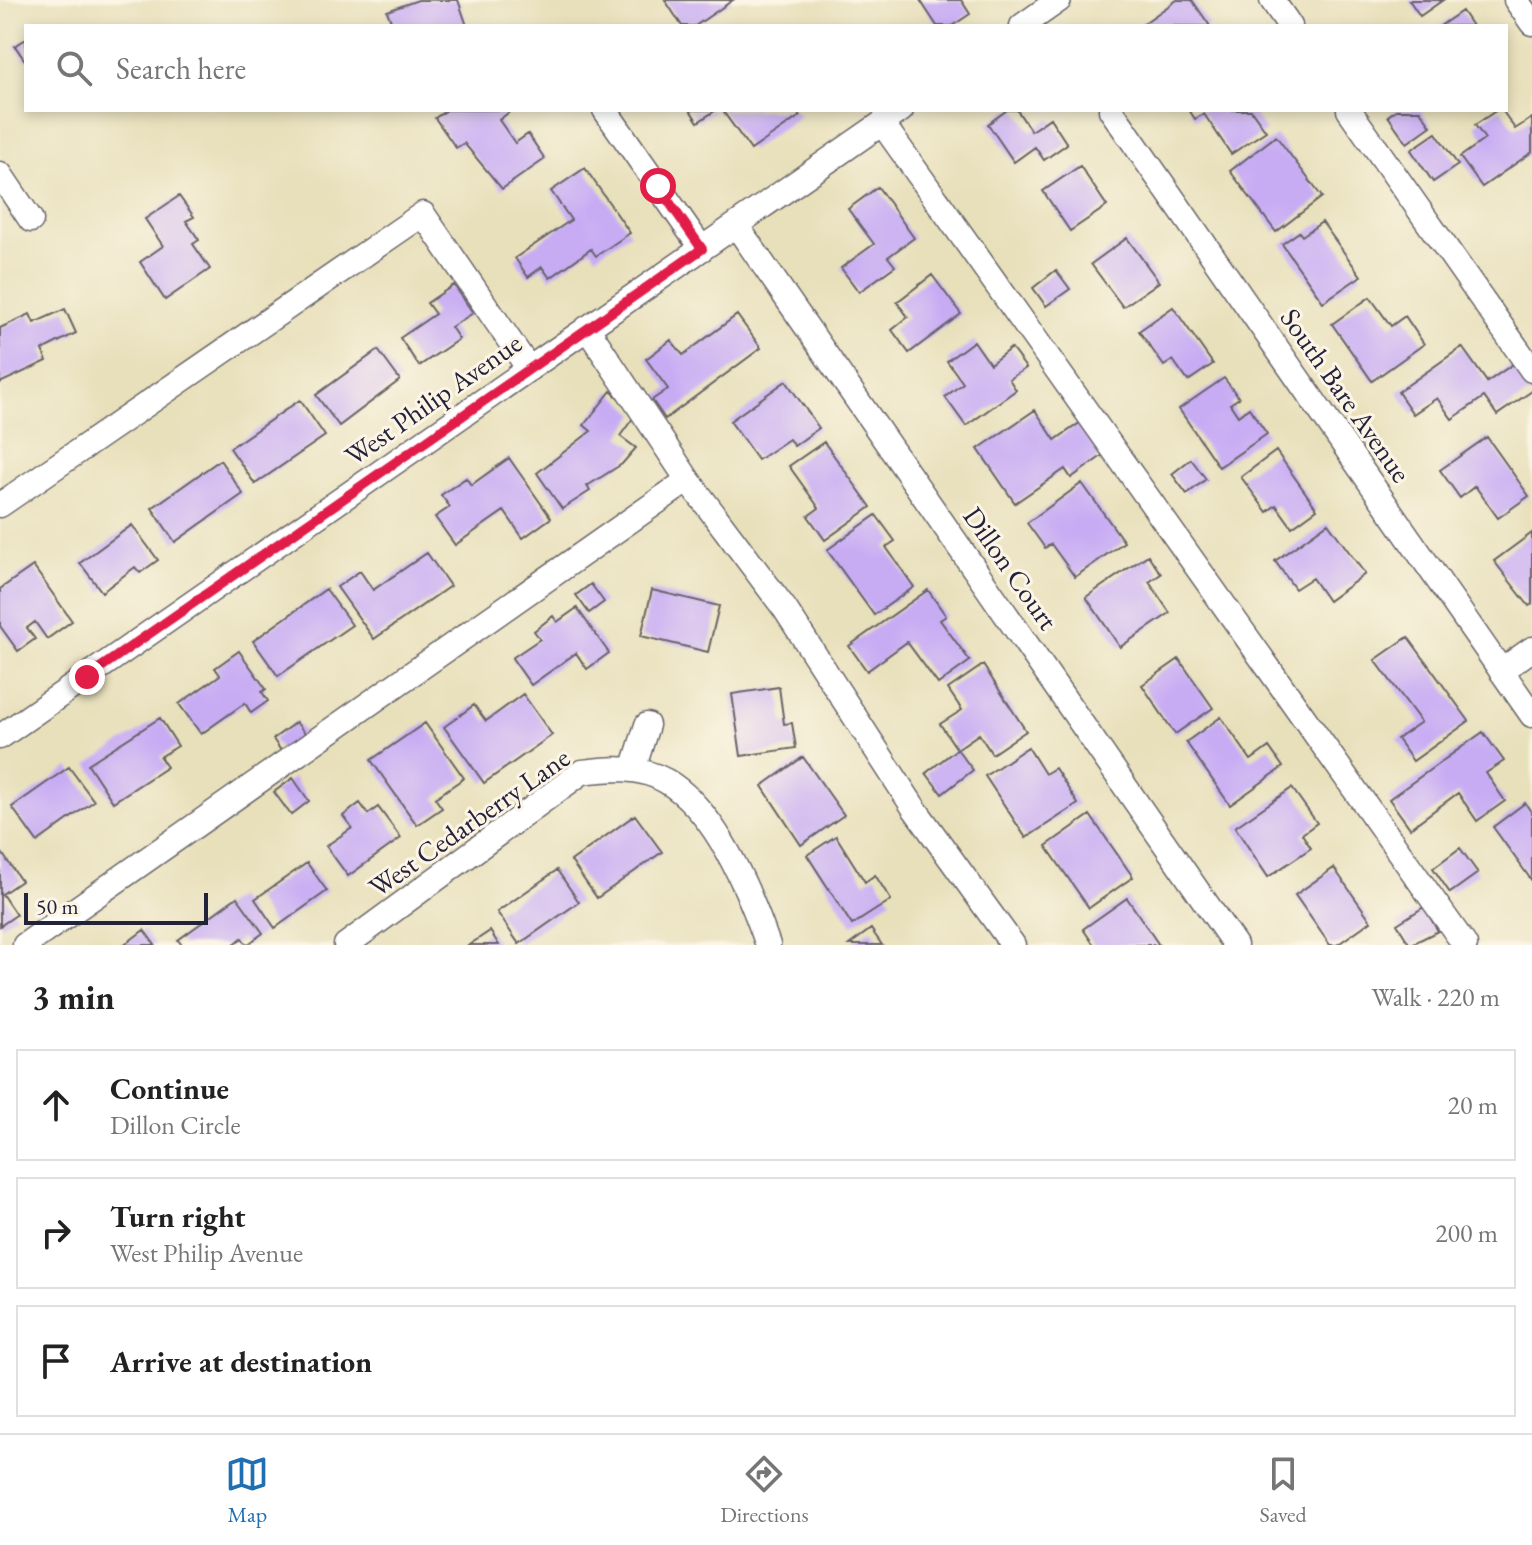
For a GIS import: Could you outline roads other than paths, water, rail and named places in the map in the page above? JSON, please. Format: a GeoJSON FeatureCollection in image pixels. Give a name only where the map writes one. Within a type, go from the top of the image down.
{"type":"FeatureCollection","features":[{"type":"Feature","properties":{"kind":"street"},"geometry":{"type":"LineString","coordinates":[[1272,0],[1289,24]]}},
{"type":"Feature","properties":{"kind":"street"},"geometry":{"type":"LineString","coordinates":[[1516,0],[1532,23]]}},
{"type":"Feature","properties":{"kind":"street"},"geometry":{"type":"LineString","coordinates":[[1025,24],[1047,9]]}},
{"type":"Feature","properties":{"kind":"street"},"geometry":{"type":"LineString","coordinates":[[606,112],[702,249]]}},
{"type":"Feature","properties":{"kind":"street","name":"South Bare Avenue"},"geometry":{"type":"LineString","coordinates":[[1112,112],[1532,715]]}},
{"type":"Feature","properties":{"kind":"street"},"geometry":{"type":"LineString","coordinates":[[1350,112],[1532,370]]}},
{"type":"Feature","properties":{"kind":"street"},"geometry":{"type":"LineString","coordinates":[[891,117],[1465,945]]}},
{"type":"Feature","properties":{"kind":"street","name":"West Philip Avenue"},"geometry":{"type":"LineString","coordinates":[[0,737],[891,117]]}},
{"type":"Feature","properties":{"kind":"street"},"geometry":{"type":"LineString","coordinates":[[0,174],[31,220]]}},
{"type":"Feature","properties":{"kind":"street"},"geometry":{"type":"LineString","coordinates":[[0,505],[423,214],[529,369]]}},
{"type":"Feature","properties":{"kind":"street","name":"Dillon Court"},"geometry":{"type":"LineString","coordinates":[[736,225],[1235,945]]}},
{"type":"Feature","properties":{"kind":"street"},"geometry":{"type":"LineString","coordinates":[[587,328],[688,480],[785,609],[914,808],[1013,945]]}},
{"type":"Feature","properties":{"kind":"street"},"geometry":{"type":"LineString","coordinates":[[25,945],[688,480]]}},
{"type":"Feature","properties":{"kind":"street"},"geometry":{"type":"LineString","coordinates":[[1501,671],[1532,649]]}},
{"type":"Feature","properties":{"kind":"street"},"geometry":{"type":"LineString","coordinates":[[647,725],[633,770],[665,780],[686,796],[731,854],[750,893],[768,945]]}},
{"type":"Feature","properties":{"kind":"street","name":"West Cedarberry Lane"},"geometry":{"type":"LineString","coordinates":[[346,945],[582,772],[610,768],[633,770]]}}]}
